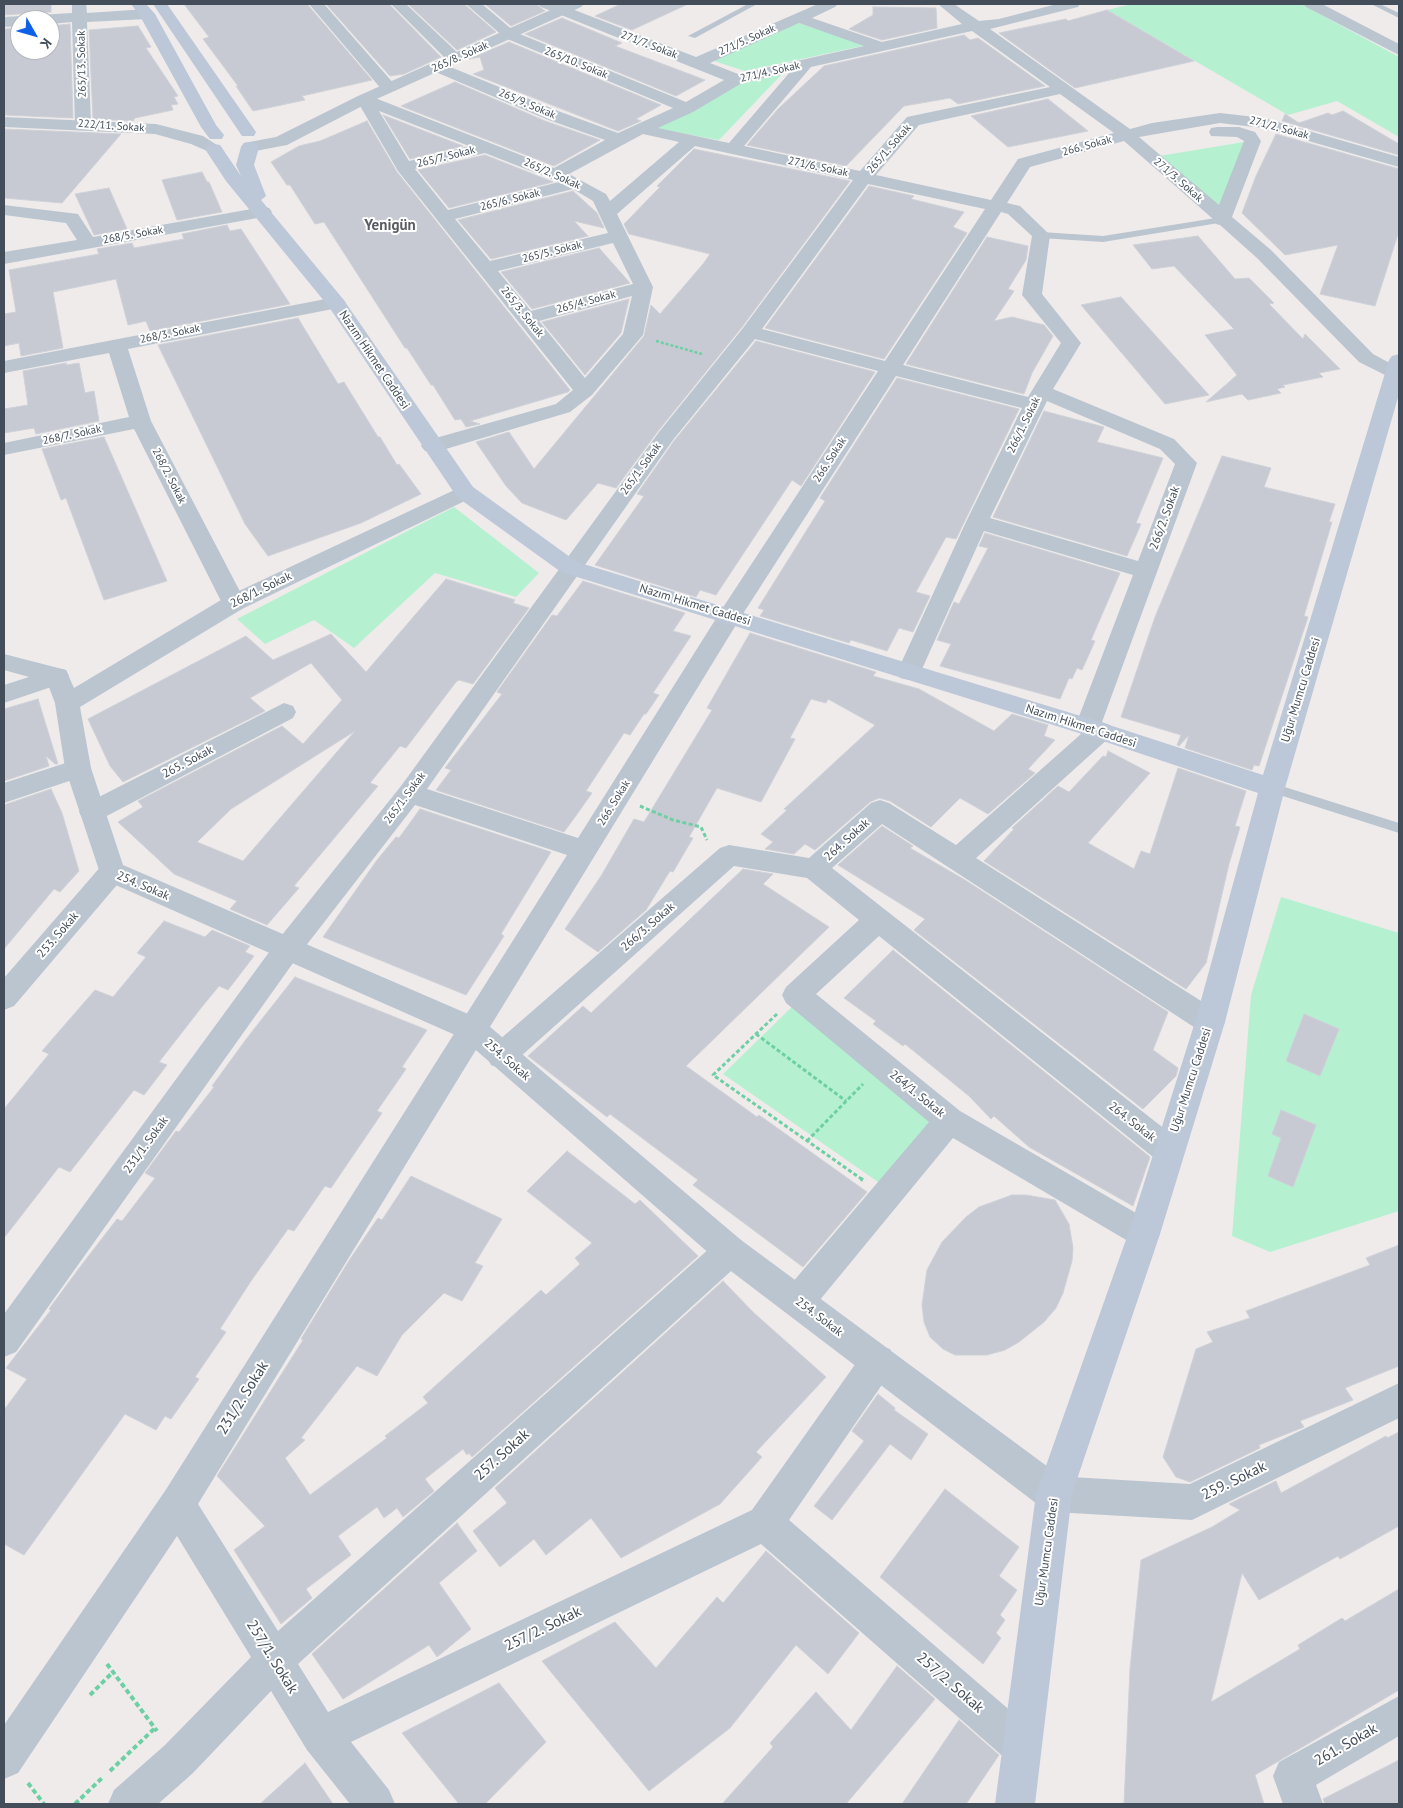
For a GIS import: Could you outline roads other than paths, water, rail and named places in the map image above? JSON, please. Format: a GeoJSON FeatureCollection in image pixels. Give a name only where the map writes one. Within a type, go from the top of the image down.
{"type":"FeatureCollection","features":[{"type":"Feature","properties":{"kind":"main road"},"geometry":{"type":"LineString","coordinates":[[160,4],[249,139],[234,151],[209,136]]}},
{"type":"Feature","properties":{"kind":"main road","name":"Nazım Hikmet Caddesi"},"geometry":{"type":"LineString","coordinates":[[143,9],[232,177],[263,212],[336,303],[465,492],[569,568],[730,615],[1095,729],[1272,788]]}},
{"type":"Feature","properties":{"kind":"main road","name":"Nazım Hikmet Caddesi"},"geometry":{"type":"LineString","coordinates":[[249,139],[245,166],[263,212]]}},
{"type":"Feature","properties":{"kind":"main road","name":"Uğur Mumcu Caddesi"},"geometry":{"type":"LineString","coordinates":[[1015,1804],[1054,1494],[1144,1234],[1210,1022],[1272,788],[1397,367]]}},
{"type":"Feature","properties":{"kind":"street"},"geometry":{"type":"LineString","coordinates":[[316,4],[389,88]]}},
{"type":"Feature","properties":{"kind":"street"},"geometry":{"type":"LineString","coordinates":[[398,4],[455,58]]}},
{"type":"Feature","properties":{"kind":"street","name":"265/10. Sokak"},"geometry":{"type":"LineString","coordinates":[[473,4],[510,35],[687,108]]}},
{"type":"Feature","properties":{"kind":"street","name":"271/7. Sokak"},"geometry":{"type":"LineString","coordinates":[[546,4],[737,79]]}},
{"type":"Feature","properties":{"kind":"street","name":"265/8. Sokak"},"geometry":{"type":"LineString","coordinates":[[249,139],[281,141],[364,99],[576,4]]}},
{"type":"Feature","properties":{"kind":"street","name":"271/5. Sokak"},"geometry":{"type":"LineString","coordinates":[[696,63],[830,4]]}},
{"type":"Feature","properties":{"kind":"street","name":"271/3. Sokak"},"geometry":{"type":"LineString","coordinates":[[945,4],[1132,141],[1264,254],[1366,358],[1397,367]]}},
{"type":"Feature","properties":{"kind":"street","name":"271/4. Sokak"},"geometry":{"type":"LineString","coordinates":[[974,26],[986,16],[1036,4]]}},
{"type":"Feature","properties":{"kind":"street","name":"271/4. Sokak"},"geometry":{"type":"LineString","coordinates":[[555,174],[619,139],[687,108],[737,79],[974,26],[1000,24],[1073,4]]}},
{"type":"Feature","properties":{"kind":"street"},"geometry":{"type":"LineString","coordinates":[[1311,4],[1399,50]]}},
{"type":"Feature","properties":{"kind":"street"},"geometry":{"type":"LineString","coordinates":[[60,14],[80,10],[143,9]]}},
{"type":"Feature","properties":{"kind":"street","name":"265/13. Sokak"},"geometry":{"type":"LineString","coordinates":[[80,10],[83,124]]}},
{"type":"Feature","properties":{"kind":"street"},"geometry":{"type":"LineString","coordinates":[[798,18],[882,47]]}},
{"type":"Feature","properties":{"kind":"street"},"geometry":{"type":"LineString","coordinates":[[733,150],[805,64]]}},
{"type":"Feature","properties":{"kind":"street","name":"265/9. Sokak"},"geometry":{"type":"LineString","coordinates":[[437,67],[552,115],[619,139]]}},
{"type":"Feature","properties":{"kind":"street","name":"265/1. Sokak"},"geometry":{"type":"LineString","coordinates":[[288,948],[410,793],[569,568],[666,436],[750,332],[866,176],[913,121],[1063,90]]}},
{"type":"Feature","properties":{"kind":"street","name":"265/2. Sokak"},"geometry":{"type":"LineString","coordinates":[[364,99],[555,174],[576,183],[600,198],[644,287]]}},
{"type":"Feature","properties":{"kind":"street","name":"265/3. Sokak"},"geometry":{"type":"LineString","coordinates":[[364,99],[404,167],[528,318],[585,391]]}},
{"type":"Feature","properties":{"kind":"street","name":"271/2. Sokak"},"geometry":{"type":"LineString","coordinates":[[1132,141],[1179,122],[1220,118],[1242,119],[1399,162]]}},
{"type":"Feature","properties":{"kind":"street","name":"222/11. Sokak"},"geometry":{"type":"LineString","coordinates":[[4,122],[83,124],[156,129],[197,140],[209,136]]}},
{"type":"Feature","properties":{"kind":"street"},"geometry":{"type":"LineString","coordinates":[[156,129],[209,136]]}},
{"type":"Feature","properties":{"kind":"street","name":"271/6. Sokak"},"geometry":{"type":"LineString","coordinates":[[641,129],[693,139],[733,150],[866,176],[996,206]]}},
{"type":"Feature","properties":{"kind":"street","name":"271/2. Sokak"},"geometry":{"type":"LineString","coordinates":[[1132,141],[1228,131],[1239,132],[1252,139],[1253,141],[1222,220]]}},
{"type":"Feature","properties":{"kind":"street"},"geometry":{"type":"LineString","coordinates":[[607,213],[693,139]]}},
{"type":"Feature","properties":{"kind":"street","name":"266. Sokak"},"geometry":{"type":"LineString","coordinates":[[472,1029],[730,615],[1024,163],[1132,141]]}},
{"type":"Feature","properties":{"kind":"street","name":"265/7. Sokak"},"geometry":{"type":"LineString","coordinates":[[404,167],[487,147]]}},
{"type":"Feature","properties":{"kind":"street","name":"265/6. Sokak"},"geometry":{"type":"LineString","coordinates":[[445,216],[576,183]]}},
{"type":"Feature","properties":{"kind":"street"},"geometry":{"type":"LineString","coordinates":[[996,206],[1014,210],[1041,235]]}},
{"type":"Feature","properties":{"kind":"street"},"geometry":{"type":"LineString","coordinates":[[4,210],[72,218],[88,243]]}},
{"type":"Feature","properties":{"kind":"street","name":"268/5. Sokak"},"geometry":{"type":"LineString","coordinates":[[4,258],[263,212]]}},
{"type":"Feature","properties":{"kind":"street","name":"266/1. Sokak"},"geometry":{"type":"LineString","coordinates":[[910,672],[977,522],[1037,398],[1071,343],[1032,295],[1041,235]]}},
{"type":"Feature","properties":{"kind":"street","name":"265/5. Sokak"},"geometry":{"type":"LineString","coordinates":[[486,268],[618,236]]}},
{"type":"Feature","properties":{"kind":"street"},"geometry":{"type":"LineString","coordinates":[[432,446],[563,408],[585,391],[633,336],[644,287]]}},
{"type":"Feature","properties":{"kind":"street","name":"265/4. Sokak"},"geometry":{"type":"LineString","coordinates":[[528,318],[644,287]]}},
{"type":"Feature","properties":{"kind":"street","name":"268/3. Sokak"},"geometry":{"type":"LineString","coordinates":[[4,367],[336,303]]}},
{"type":"Feature","properties":{"kind":"street"},"geometry":{"type":"LineString","coordinates":[[750,332],[890,368],[1037,398]]}},
{"type":"Feature","properties":{"kind":"street","name":"268/2. Sokak"},"geometry":{"type":"LineString","coordinates":[[116,344],[141,421],[234,603]]}},
{"type":"Feature","properties":{"kind":"street","name":"266/2. Sokak"},"geometry":{"type":"LineString","coordinates":[[958,858],[1095,729],[1146,571],[1186,463],[1167,444],[1037,398]]}},
{"type":"Feature","properties":{"kind":"street","name":"268/7. Sokak"},"geometry":{"type":"LineString","coordinates":[[4,450],[141,421]]}},
{"type":"Feature","properties":{"kind":"street","name":"268/1. Sokak"},"geometry":{"type":"LineString","coordinates":[[67,703],[234,603],[465,492]]}},
{"type":"Feature","properties":{"kind":"street"},"geometry":{"type":"LineString","coordinates":[[977,522],[1146,571]]}},
{"type":"Feature","properties":{"kind":"street"},"geometry":{"type":"LineString","coordinates":[[4,662],[57,676]]}},
{"type":"Feature","properties":{"kind":"street"},"geometry":{"type":"LineString","coordinates":[[4,694],[57,676]]}},
{"type":"Feature","properties":{"kind":"street","name":"254. Sokak"},"geometry":{"type":"LineString","coordinates":[[57,676],[67,703],[78,768],[112,872],[472,1029],[501,1056],[730,1251],[1054,1494]]}},
{"type":"Feature","properties":{"kind":"street","name":"265. Sokak"},"geometry":{"type":"LineString","coordinates":[[92,812],[284,712]]}},
{"type":"Feature","properties":{"kind":"street"},"geometry":{"type":"LineString","coordinates":[[4,793],[78,768]]}},
{"type":"Feature","properties":{"kind":"street"},"geometry":{"type":"LineString","coordinates":[[410,793],[584,850]]}},
{"type":"Feature","properties":{"kind":"street","name":"264. Sokak"},"geometry":{"type":"LineString","coordinates":[[1169,1151],[814,869],[880,810],[958,858],[1210,1022]]}},
{"type":"Feature","properties":{"kind":"street","name":"266/3. Sokak"},"geometry":{"type":"LineString","coordinates":[[501,1056],[729,854],[814,869]]}},
{"type":"Feature","properties":{"kind":"street","name":"253. Sokak"},"geometry":{"type":"LineString","coordinates":[[4,998],[112,872]]}},
{"type":"Feature","properties":{"kind":"street","name":"264/1. Sokak"},"geometry":{"type":"LineString","coordinates":[[878,920],[796,995],[949,1120],[1144,1234]]}},
{"type":"Feature","properties":{"kind":"street","name":"231/1. Sokak"},"geometry":{"type":"LineString","coordinates":[[4,1341],[288,948]]}},
{"type":"Feature","properties":{"kind":"street","name":"231/2. Sokak"},"geometry":{"type":"LineString","coordinates":[[4,1759],[178,1504],[472,1029]]}},
{"type":"Feature","properties":{"kind":"street"},"geometry":{"type":"LineString","coordinates":[[798,1301],[949,1120]]}},
{"type":"Feature","properties":{"kind":"street","name":"257. Sokak"},"geometry":{"type":"LineString","coordinates":[[274,1660],[730,1251]]}},
{"type":"Feature","properties":{"kind":"street","name":"257/2. Sokak"},"geometry":{"type":"LineString","coordinates":[[321,1736],[765,1523],[878,1361]]}},
{"type":"Feature","properties":{"kind":"street","name":"259. Sokak"},"geometry":{"type":"LineString","coordinates":[[1054,1494],[1192,1502],[1399,1400]]}},
{"type":"Feature","properties":{"kind":"street","name":"257/1. Sokak"},"geometry":{"type":"LineString","coordinates":[[178,1504],[321,1736],[375,1804]]}},
{"type":"Feature","properties":{"kind":"street","name":"257/2. Sokak"},"geometry":{"type":"LineString","coordinates":[[765,1523],[1021,1746]]}},
{"type":"Feature","properties":{"kind":"street"},"geometry":{"type":"LineString","coordinates":[[128,1804],[179,1759],[274,1660]]}},
{"type":"Feature","properties":{"kind":"street","name":"261. Sokak"},"geometry":{"type":"LineString","coordinates":[[1298,1790],[1399,1714]]}},
{"type":"Feature","properties":{"kind":"lane"},"geometry":{"type":"LineString","coordinates":[[692,36],[753,4]]}},
{"type":"Feature","properties":{"kind":"lane"},"geometry":{"type":"LineString","coordinates":[[1375,4],[1398,14]]}},
{"type":"Feature","properties":{"kind":"lane"},"geometry":{"type":"LineString","coordinates":[[1041,235],[1103,239],[1222,220]]}},
{"type":"Feature","properties":{"kind":"lane"},"geometry":{"type":"LineString","coordinates":[[1272,788],[1399,828]]}},
{"type":"Feature","properties":{"kind":"district","name":"Yenigün"},"geometry":{"type":"Point","coordinates":[390,226]}}]}
